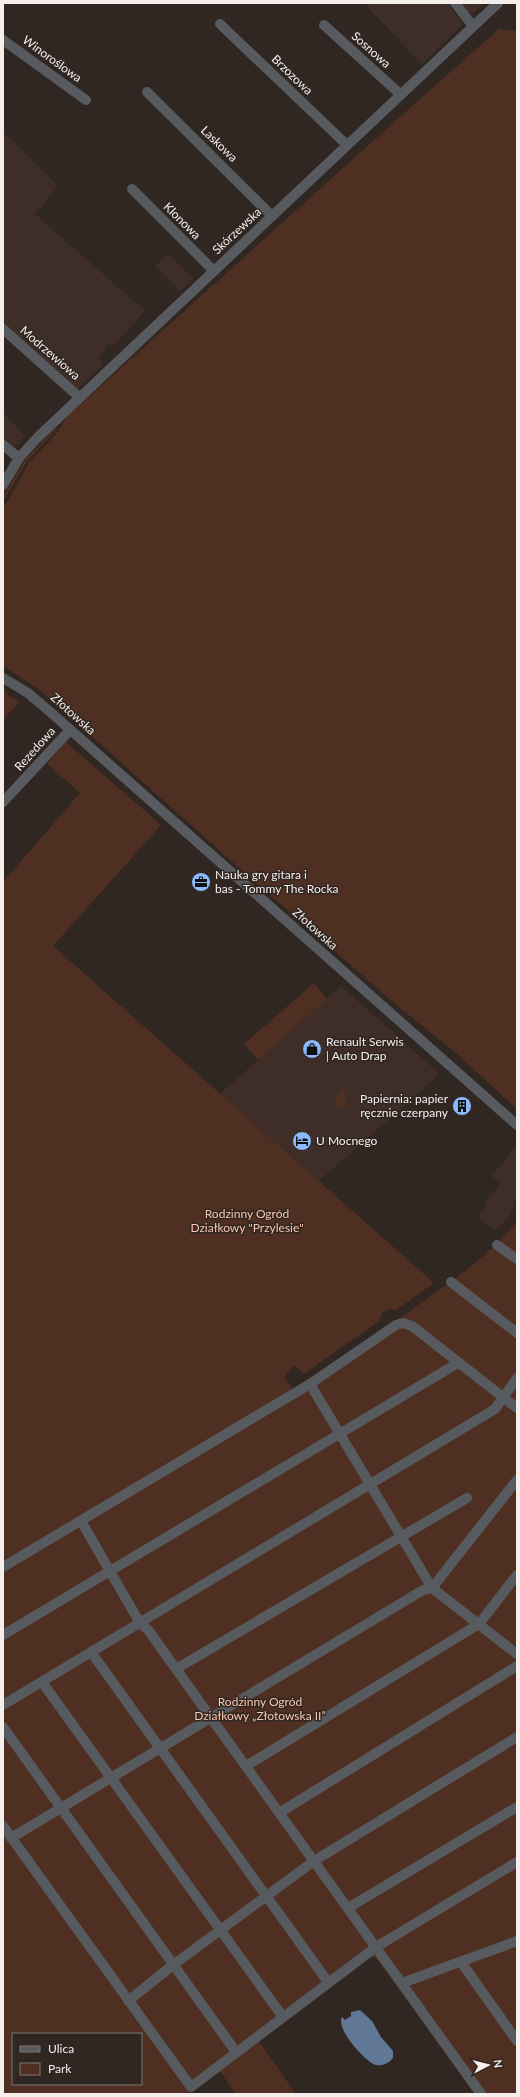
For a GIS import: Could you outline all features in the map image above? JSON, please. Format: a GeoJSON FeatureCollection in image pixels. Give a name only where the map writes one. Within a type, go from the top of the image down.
{"type":"FeatureCollection","features":[{"type":"Feature","properties":{"kind":"street"},"geometry":{"type":"LineString","coordinates":[[455,3],[473,26]]}},
{"type":"Feature","properties":{"kind":"street","name":"Skórzewska"},"geometry":{"type":"LineString","coordinates":[[3,485],[19,458],[37,438],[498,3]]}},
{"type":"Feature","properties":{"kind":"street","name":"Brzozowa"},"geometry":{"type":"LineString","coordinates":[[220,24],[347,145]]}},
{"type":"Feature","properties":{"kind":"street","name":"Sosnowa"},"geometry":{"type":"LineString","coordinates":[[324,25],[400,94]]}},
{"type":"Feature","properties":{"kind":"street","name":"Winoroślowa"},"geometry":{"type":"LineString","coordinates":[[3,40],[86,100]]}},
{"type":"Feature","properties":{"kind":"street","name":"Laskowa"},"geometry":{"type":"LineString","coordinates":[[147,92],[272,216]]}},
{"type":"Feature","properties":{"kind":"street","name":"Klonowa"},"geometry":{"type":"LineString","coordinates":[[132,189],[214,271]]}},
{"type":"Feature","properties":{"kind":"street","name":"Modrzewiowa"},"geometry":{"type":"LineString","coordinates":[[3,329],[80,397]]}},
{"type":"Feature","properties":{"kind":"street"},"geometry":{"type":"LineString","coordinates":[[3,445],[19,458]]}},
{"type":"Feature","properties":{"kind":"street","name":"Złotowska"},"geometry":{"type":"LineString","coordinates":[[3,678],[28,693],[517,1125]]}},
{"type":"Feature","properties":{"kind":"street","name":"Rezedowa"},"geometry":{"type":"LineString","coordinates":[[3,802],[70,730]]}},
{"type":"Feature","properties":{"kind":"street"},"geometry":{"type":"LineString","coordinates":[[497,1244],[517,1259]]}},
{"type":"Feature","properties":{"kind":"street"},"geometry":{"type":"LineString","coordinates":[[451,1282],[517,1333]]}},
{"type":"Feature","properties":{"kind":"street"},"geometry":{"type":"LineString","coordinates":[[3,1568],[310,1384],[396,1325],[403,1323],[412,1326],[517,1408]]}},
{"type":"Feature","properties":{"kind":"street"},"geometry":{"type":"LineString","coordinates":[[3,1635],[458,1363]]}},
{"type":"Feature","properties":{"kind":"street"},"geometry":{"type":"LineString","coordinates":[[3,1705],[370,1485],[495,1408],[517,1378]]}},
{"type":"Feature","properties":{"kind":"street"},"geometry":{"type":"LineString","coordinates":[[310,1384],[432,1588],[517,1654]]}},
{"type":"Feature","properties":{"kind":"street"},"geometry":{"type":"LineString","coordinates":[[11,1838],[110,1777],[424,1590],[432,1588],[517,1480]]}},
{"type":"Feature","properties":{"kind":"street"},"geometry":{"type":"LineString","coordinates":[[176,1669],[467,1498]]}},
{"type":"Feature","properties":{"kind":"street"},"geometry":{"type":"LineString","coordinates":[[80,1521],[140,1623],[149,1631],[481,2094]]}},
{"type":"Feature","properties":{"kind":"street"},"geometry":{"type":"LineString","coordinates":[[246,1766],[479,1624],[517,1575]]}},
{"type":"Feature","properties":{"kind":"street"},"geometry":{"type":"LineString","coordinates":[[91,1652],[328,1982]]}},
{"type":"Feature","properties":{"kind":"street"},"geometry":{"type":"LineString","coordinates":[[280,1813],[517,1666]]}},
{"type":"Feature","properties":{"kind":"street"},"geometry":{"type":"LineString","coordinates":[[42,1682],[283,2017]]}},
{"type":"Feature","properties":{"kind":"street"},"geometry":{"type":"LineString","coordinates":[[3,1727],[236,2052]]}},
{"type":"Feature","properties":{"kind":"street"},"geometry":{"type":"LineString","coordinates":[[128,2001],[173,1965],[314,1861],[517,1737]]}},
{"type":"Feature","properties":{"kind":"street"},"geometry":{"type":"LineString","coordinates":[[348,1908],[517,1807]]}},
{"type":"Feature","properties":{"kind":"street"},"geometry":{"type":"LineString","coordinates":[[3,1826],[191,2087],[376,1947],[517,1862]]}},
{"type":"Feature","properties":{"kind":"street"},"geometry":{"type":"LineString","coordinates":[[402,1983],[517,1941]]}},
{"type":"Feature","properties":{"kind":"street"},"geometry":{"type":"LineString","coordinates":[[461,1962],[517,2041]]}},
{"type":"Feature","properties":{"kind":"shaded area"},"geometry":{"type":"Polygon","coordinates":[[[364,3],[447,3],[463,24],[422,64],[364,3]]]}},
{"type":"Feature","properties":{"kind":"shaded area"},"geometry":{"type":"Polygon","coordinates":[[[461,3],[484,3],[473,13],[468,13],[461,3]]]}},
{"type":"Feature","properties":{"kind":"shaded area"},"geometry":{"type":"Polygon","coordinates":[[[3,132],[58,186],[35,214],[145,311],[113,346],[109,343],[104,348],[106,350],[99,357],[103,365],[76,390],[3,326],[3,132]]]}},
{"type":"Feature","properties":{"kind":"shaded area"},"geometry":{"type":"Polygon","coordinates":[[[169,254],[193,279],[180,291],[155,266],[169,254]]]}},
{"type":"Feature","properties":{"kind":"shaded area"},"geometry":{"type":"Polygon","coordinates":[[[3,412],[25,437],[13,448],[3,439],[3,412]]]}},
{"type":"Feature","properties":{"kind":"shaded area"},"geometry":{"type":"Polygon","coordinates":[[[341,986],[440,1074],[319,1181],[220,1094],[341,986]]]}},
{"type":"Feature","properties":{"kind":"shaded area"},"geometry":{"type":"Polygon","coordinates":[[[517,1145],[517,1197],[510,1216],[496,1231],[478,1217],[486,1207],[484,1205],[491,1193],[494,1194],[501,1183],[492,1176],[517,1145]]]}},
{"type":"Feature","properties":{"kind":"green space"},"geometry":{"type":"Polygon","coordinates":[[[499,29],[517,31],[517,1109],[456,1053],[394,1003],[237,866],[41,691],[3,666],[3,509],[29,463],[58,432],[68,414],[70,414],[499,29]]]}},
{"type":"Feature","properties":{"kind":"green space"},"geometry":{"type":"Polygon","coordinates":[[[55,428],[56,430],[27,461],[3,502],[3,496],[25,460],[55,428]]]}},
{"type":"Feature","properties":{"kind":"green space"},"geometry":{"type":"Polygon","coordinates":[[[3,689],[8,692],[6,694],[19,702],[3,720],[3,689]]]}},
{"type":"Feature","properties":{"kind":"green space","name":"Rodzinny Ogród Działkowy „Złotowska II”"},"geometry":{"type":"Polygon","coordinates":[[[66,742],[161,825],[53,946],[434,1283],[396,1310],[388,1309],[382,1313],[379,1321],[304,1374],[294,1365],[284,1377],[293,1389],[404,1315],[459,1276],[484,1256],[517,1221],[517,2094],[475,2094],[377,1959],[368,1956],[258,2040],[296,2094],[236,2094],[219,2070],[187,2094],[3,2094],[3,882],[80,793],[47,764],[66,742]]]}},
{"type":"Feature","properties":{"kind":"green space"},"geometry":{"type":"Polygon","coordinates":[[[314,983],[327,999],[258,1060],[244,1044],[314,983]]]}},
{"type":"Feature","properties":{"kind":"green space"},"geometry":{"type":"Polygon","coordinates":[[[343,1089],[345,1090],[347,1103],[345,1109],[341,1109],[337,1107],[335,1099],[343,1089]]]}},
{"type":"Feature","properties":{"kind":"water"},"geometry":{"type":"Polygon","coordinates":[[[360,2010],[372,2021],[381,2037],[393,2051],[393,2058],[386,2064],[376,2065],[371,2063],[359,2052],[343,2029],[341,2022],[342,2017],[345,2020],[351,2016],[351,2012],[360,2010]]]}},
{"type":"Feature","properties":{"kind":"place","name":"Nauka gry gitara i bas - Tommy The Rocka"},"geometry":{"type":"Point","coordinates":[201,882]}},
{"type":"Feature","properties":{"kind":"place","name":"Renault Serwis | Auto Drap"},"geometry":{"type":"Point","coordinates":[312,1049]}},
{"type":"Feature","properties":{"kind":"place","name":"Papiernia: papier ręcznie czerpany"},"geometry":{"type":"Point","coordinates":[462,1106]}},
{"type":"Feature","properties":{"kind":"place","name":"U Mocnego"},"geometry":{"type":"Point","coordinates":[302,1141]}},
{"type":"Feature","properties":{"kind":"park label","name":"Rodzinny Ogród Działkowy \"Przylesie\""},"geometry":{"type":"Point","coordinates":[247,1221]}}]}
